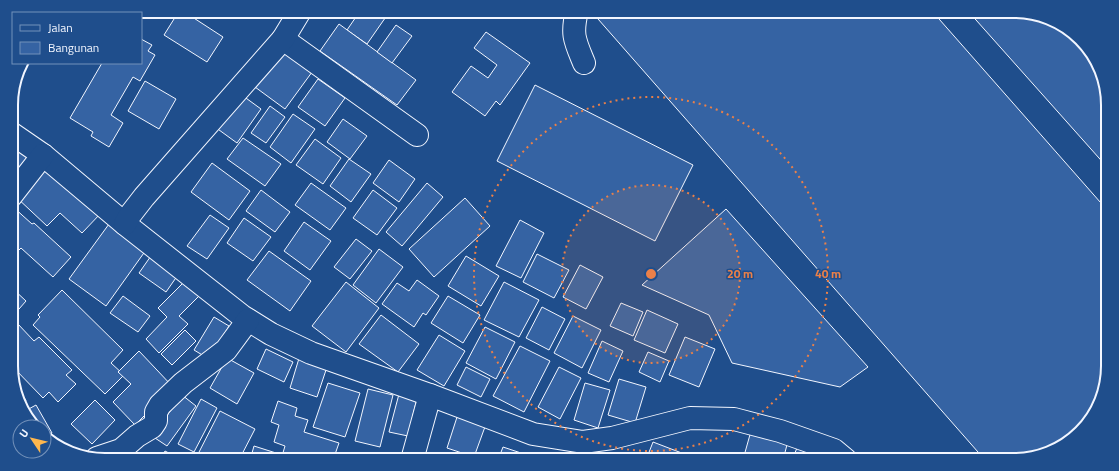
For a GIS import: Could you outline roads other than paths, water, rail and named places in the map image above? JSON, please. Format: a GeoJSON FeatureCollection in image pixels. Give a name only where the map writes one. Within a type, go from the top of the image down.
{"type":"FeatureCollection","features":[{"type":"Feature","properties":{"kind":"street"},"geometry":{"type":"LineString","coordinates":[[128,220],[144,197],[283,39],[296,18]]}},
{"type":"Feature","properties":{"kind":"street"},"geometry":{"type":"LineString","coordinates":[[575,18],[573,26],[575,42],[584,63]]}},
{"type":"Feature","properties":{"kind":"street"},"geometry":{"type":"LineString","coordinates":[[283,39],[416,135]]}},
{"type":"Feature","properties":{"kind":"street"},"geometry":{"type":"LineString","coordinates":[[18,139],[43,155],[128,220],[248,320],[271,334],[311,353],[430,395],[533,434],[556,439],[583,442],[612,438],[690,418],[734,419],[780,431],[834,450],[838,453]]}},
{"type":"Feature","properties":{"kind":"street"},"geometry":{"type":"LineString","coordinates":[[18,187],[43,155]]}},
{"type":"Feature","properties":{"kind":"street"},"geometry":{"type":"LineString","coordinates":[[112,453],[121,450],[137,436],[152,427],[156,421],[156,412],[160,405],[183,383],[226,350],[248,320]]}},
{"type":"Feature","properties":{"kind":"street"},"geometry":{"type":"LineString","coordinates":[[414,453],[430,395]]}}]}
